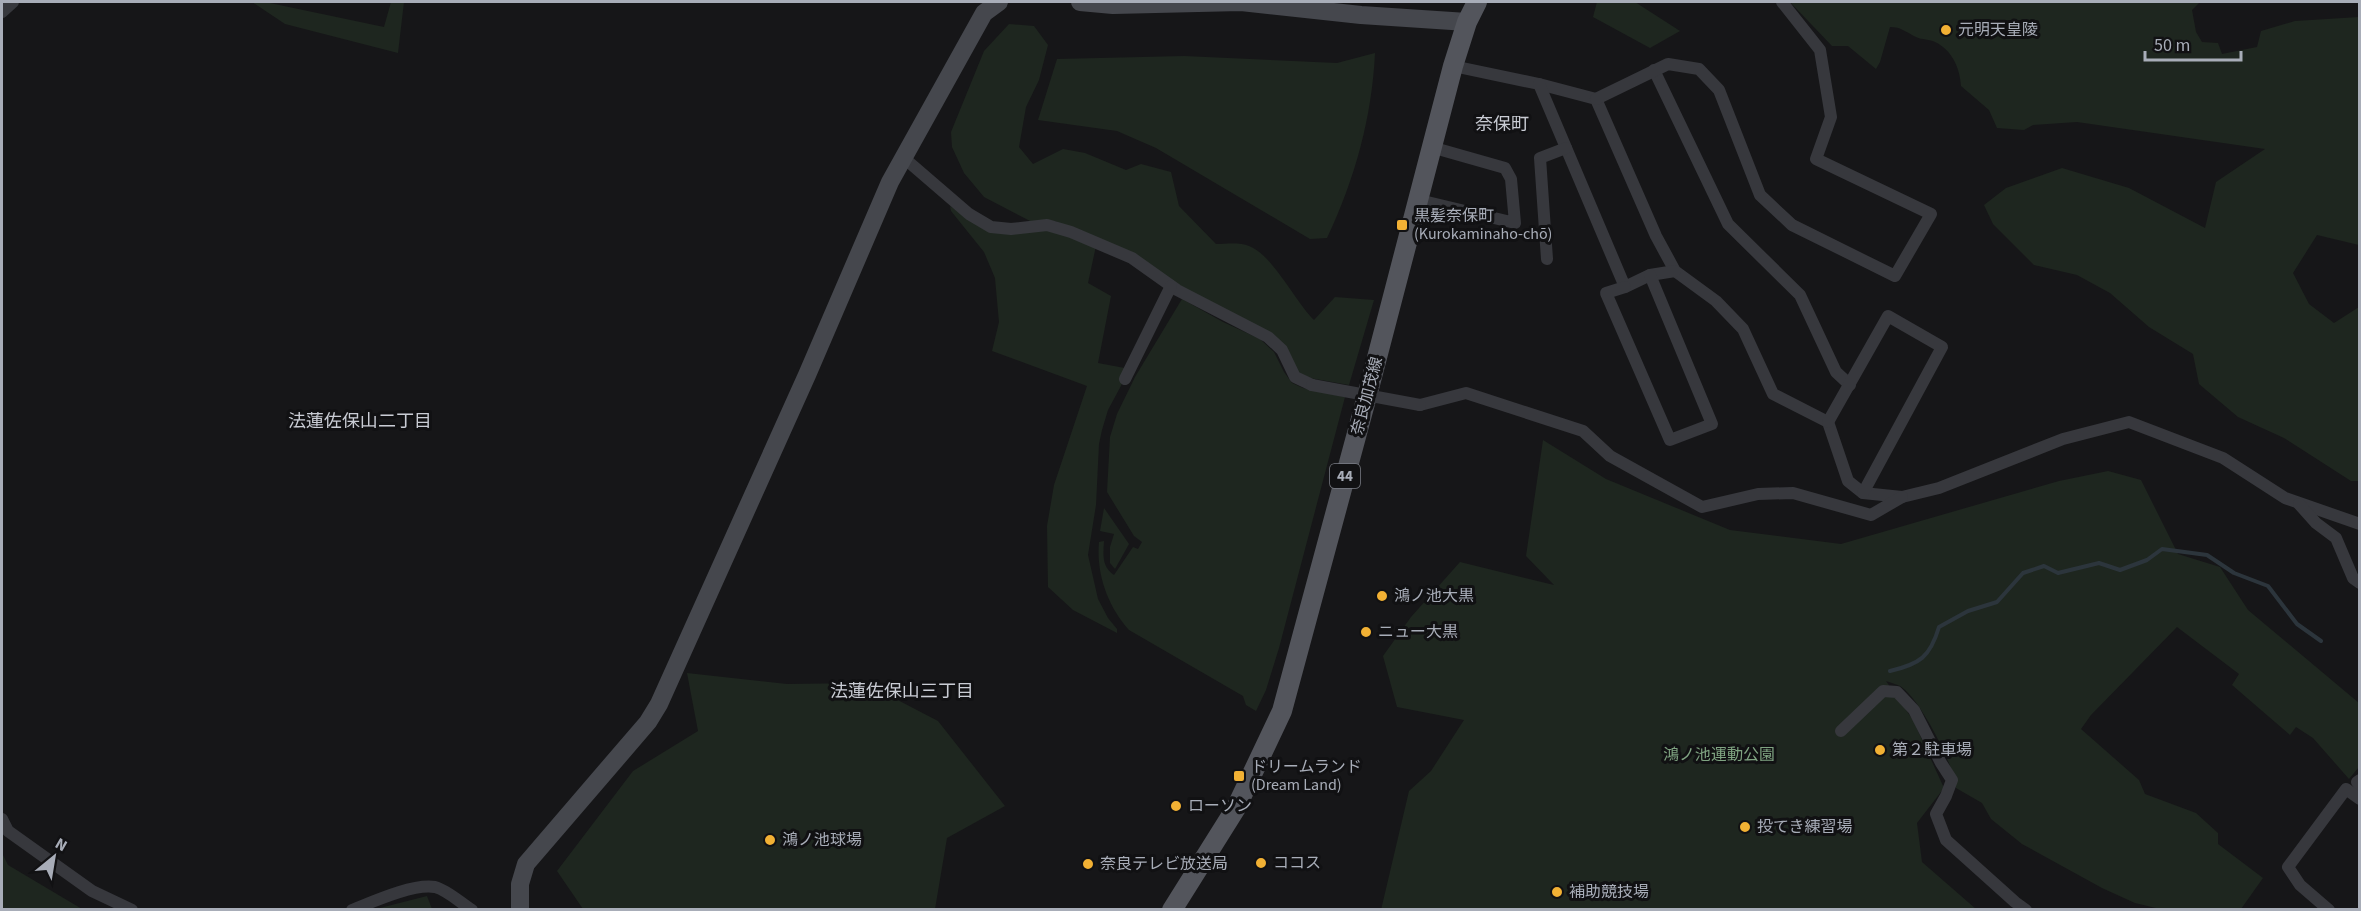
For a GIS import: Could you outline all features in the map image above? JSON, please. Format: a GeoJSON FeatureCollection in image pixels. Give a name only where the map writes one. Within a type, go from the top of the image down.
{"type":"FeatureCollection","features":[{"type":"Feature","properties":{"kind":"main road","name":"奈良加茂線"},"geometry":{"type":"LineString","coordinates":[[1172,909],[1236,808],[1282,711],[1453,66],[1467,22],[1477,2]]}},
{"type":"Feature","properties":{"kind":"street"},"geometry":{"type":"LineString","coordinates":[[2,12],[13,2]]}},
{"type":"Feature","properties":{"kind":"street"},"geometry":{"type":"LineString","coordinates":[[520,909],[520,884],[526,864],[648,723],[659,704],[793,406],[890,182],[984,13],[999,2]]}},
{"type":"Feature","properties":{"kind":"street"},"geometry":{"type":"LineString","coordinates":[[1080,2],[1113,5],[1241,2],[1361,15],[1467,22]]}},
{"type":"Feature","properties":{"kind":"street"},"geometry":{"type":"LineString","coordinates":[[1453,66],[1596,99],[1668,64],[1699,69],[1719,90],[1760,195],[1792,225],[1895,276],[1931,214],[1816,159],[1831,117],[1820,50],[1782,2]]}},
{"type":"Feature","properties":{"kind":"street"},"geometry":{"type":"LineString","coordinates":[[1654,70],[1728,224],[1800,295],[1836,372],[1850,386]]}},
{"type":"Feature","properties":{"kind":"street"},"geometry":{"type":"LineString","coordinates":[[1539,84],[1625,287]]}},
{"type":"Feature","properties":{"kind":"street"},"geometry":{"type":"LineString","coordinates":[[1596,99],[1656,236],[1675,271],[1716,301],[1743,329],[1773,394],[1828,422],[1848,482],[1863,493],[1902,497]]}},
{"type":"Feature","properties":{"kind":"street"},"geometry":{"type":"LineString","coordinates":[[1419,200],[1515,223],[1511,179],[1504,168],[1431,147]]}},
{"type":"Feature","properties":{"kind":"street"},"geometry":{"type":"LineString","coordinates":[[1547,259],[1540,158],[1566,148]]}},
{"type":"Feature","properties":{"kind":"street"},"geometry":{"type":"LineString","coordinates":[[904,158],[969,214],[991,227],[1011,229],[1047,225],[1071,232],[1132,258],[1171,286],[1268,337],[1282,350],[1295,377],[1312,385],[1420,405],[1466,393],[1583,431],[1610,456],[1702,507],[1758,494],[1792,493],[1871,514],[1902,497],[1939,488],[2062,439],[2129,422],[2223,458],[2285,498],[2360,524]]}},
{"type":"Feature","properties":{"kind":"street"},"geometry":{"type":"LineString","coordinates":[[1650,275],[1712,424],[1670,440],[1606,293],[1650,275],[1675,271]]}},
{"type":"Feature","properties":{"kind":"street"},"geometry":{"type":"LineString","coordinates":[[1125,379],[1171,286]]}},
{"type":"Feature","properties":{"kind":"street"},"geometry":{"type":"LineString","coordinates":[[1828,422],[1888,316],[1942,347],[1863,493]]}},
{"type":"Feature","properties":{"kind":"street"},"geometry":{"type":"LineString","coordinates":[[2298,503],[2316,523],[2336,538],[2353,578],[2360,583]]}},
{"type":"Feature","properties":{"kind":"street"},"geometry":{"type":"LineString","coordinates":[[1841,731],[1883,691],[1897,692],[1914,710],[1952,780],[1936,814],[1946,840],[2015,902],[2026,909]]}},
{"type":"Feature","properties":{"kind":"street"},"geometry":{"type":"LineString","coordinates":[[2360,780],[2357,782],[2360,786]]}},
{"type":"Feature","properties":{"kind":"street"},"geometry":{"type":"LineString","coordinates":[[2329,909],[2300,885],[2288,867],[2346,789],[2360,800]]}},
{"type":"Feature","properties":{"kind":"street"},"geometry":{"type":"LineString","coordinates":[[2,819],[8,831],[92,891],[132,909]]}},
{"type":"Feature","properties":{"kind":"street"},"geometry":{"type":"LineString","coordinates":[[352,909],[399,893],[429,887],[436,888],[471,909]]}},
{"type":"Feature","properties":{"kind":"green space"},"geometry":{"type":"Polygon","coordinates":[[[252,2],[265,2],[384,27],[391,2],[404,2],[398,53],[285,24],[252,2]]]}},
{"type":"Feature","properties":{"kind":"green space"},"geometry":{"type":"Polygon","coordinates":[[[1597,2],[1635,2],[1680,31],[1650,48],[1593,17],[1597,2]]]}},
{"type":"Feature","properties":{"kind":"green space"},"geometry":{"type":"Polygon","coordinates":[[[1790,2],[2200,2],[2192,10],[2196,32],[2202,42],[2218,43],[2222,54],[2257,47],[2261,31],[2295,21],[2359,17],[2359,245],[2317,235],[2293,273],[2309,304],[2334,323],[2359,307],[2359,481],[2351,481],[2284,438],[2238,417],[2199,384],[2193,354],[2149,327],[2110,293],[2077,275],[2034,265],[1993,224],[1984,205],[2006,188],[2062,168],[2129,188],[2205,228],[2216,182],[2265,149],[2077,122],[2033,125],[2024,130],[1997,128],[1989,110],[1961,86],[1954,60],[1941,45],[1890,27],[1876,69],[1848,46],[1832,46],[1790,2]]]}},
{"type":"Feature","properties":{"kind":"green space"},"geometry":{"type":"Polygon","coordinates":[[[1009,24],[1034,26],[1048,45],[1039,80],[1026,107],[1019,147],[1033,164],[1063,149],[1085,153],[1126,170],[1141,164],[1171,172],[1179,206],[1216,244],[1241,244],[1258,251],[1275,268],[1314,320],[1335,297],[1374,300],[1349,385],[1298,374],[1289,353],[1235,318],[1094,238],[1055,221],[1032,222],[984,197],[964,173],[952,147],[951,132],[984,51],[1009,24]]]}},
{"type":"Feature","properties":{"kind":"green space"},"geometry":{"type":"Polygon","coordinates":[[[1375,53],[1366,124],[1354,170],[1327,238],[1310,239],[1156,148],[1117,131],[1038,120],[1057,59],[1184,56],[1337,63],[1375,53]]]}},
{"type":"Feature","properties":{"kind":"green space"},"geometry":{"type":"Polygon","coordinates":[[[950,206],[986,230],[1052,231],[1096,246],[1088,283],[1111,296],[1098,363],[1130,369],[1108,410],[1102,430],[1099,444],[1096,505],[1088,555],[1098,599],[1117,629],[1117,633],[1073,610],[1048,587],[1047,526],[1054,485],[1087,386],[992,351],[999,322],[995,278],[984,252],[951,211],[950,206]]]}},
{"type":"Feature","properties":{"kind":"green space"},"geometry":{"type":"Polygon","coordinates":[[[1182,299],[1260,339],[1274,352],[1292,383],[1303,388],[1345,397],[1279,648],[1266,690],[1256,711],[1246,705],[1243,696],[1129,630],[1109,600],[1099,566],[1099,542],[1104,541],[1105,565],[1114,575],[1133,547],[1138,549],[1142,542],[1134,536],[1107,492],[1110,437],[1117,414],[1135,377],[1182,299]]]}},
{"type":"Feature","properties":{"kind":"green space","name":"鴻ノ池運動公園"},"geometry":{"type":"Polygon","coordinates":[[[1543,440],[1606,479],[1730,530],[1841,544],[2059,481],[2108,471],[2141,480],[2178,554],[2220,567],[2248,610],[2359,703],[2359,767],[2349,779],[2313,738],[2296,727],[2290,735],[2232,685],[2239,674],[2177,627],[2091,715],[2081,729],[2139,780],[2145,794],[2196,813],[2218,833],[2218,844],[2263,878],[2241,909],[2160,909],[2135,903],[2102,888],[2022,844],[1991,819],[1982,803],[1956,788],[1950,764],[1917,703],[1900,686],[1886,681],[1913,720],[1944,788],[1917,823],[1922,862],[1976,909],[1381,910],[1409,791],[1431,771],[1464,720],[1397,707],[1383,656],[1411,617],[1460,562],[1554,585],[1526,556],[1543,440]]]}},
{"type":"Feature","properties":{"kind":"green space"},"geometry":{"type":"Polygon","coordinates":[[[1104,508],[1129,544],[1115,569],[1110,563],[1110,547],[1114,534],[1100,531],[1104,508]]]}},
{"type":"Feature","properties":{"kind":"green space"},"geometry":{"type":"Polygon","coordinates":[[[687,673],[787,684],[865,683],[938,721],[1005,806],[947,838],[935,909],[583,909],[557,871],[633,771],[698,731],[687,673]]]}},
{"type":"Feature","properties":{"kind":"green space"},"geometry":{"type":"Polygon","coordinates":[[[2,853],[8,865],[82,909],[2,909],[2,853]]]}},
{"type":"Feature","properties":{"kind":"green space"},"geometry":{"type":"Polygon","coordinates":[[[427,896],[432,909],[376,909],[427,896]]]}},
{"type":"Feature","properties":{"kind":"waterway"},"geometry":{"type":"LineString","coordinates":[[1890,671],[1922,658],[1932,646],[1939,627],[1968,611],[1997,602],[2023,573],[2044,566],[2058,573],[2099,563],[2120,570],[2147,560],[2162,549],[2207,555],[2234,573],[2268,586],[2297,624],[2321,641]]}},
{"type":"Feature","properties":{"kind":"place","name":"元明天皇陵"},"geometry":{"type":"Point","coordinates":[1946,30]}},
{"type":"Feature","properties":{"kind":"place","name":"黒髪奈保町 (Kurokaminaho-chō)"},"geometry":{"type":"Point","coordinates":[1402,225]}},
{"type":"Feature","properties":{"kind":"place","name":"鴻ノ池大黒"},"geometry":{"type":"Point","coordinates":[1382,596]}},
{"type":"Feature","properties":{"kind":"place","name":"ニュー大黒"},"geometry":{"type":"Point","coordinates":[1366,632]}},
{"type":"Feature","properties":{"kind":"place","name":"第２駐車場"},"geometry":{"type":"Point","coordinates":[1880,750]}},
{"type":"Feature","properties":{"kind":"place","name":"ドリームランド (Dream Land)"},"geometry":{"type":"Point","coordinates":[1239,776]}},
{"type":"Feature","properties":{"kind":"place","name":"ローソン"},"geometry":{"type":"Point","coordinates":[1176,806]}},
{"type":"Feature","properties":{"kind":"place","name":"投てき練習場"},"geometry":{"type":"Point","coordinates":[1745,827]}},
{"type":"Feature","properties":{"kind":"place","name":"鴻ノ池球場"},"geometry":{"type":"Point","coordinates":[770,840]}},
{"type":"Feature","properties":{"kind":"place","name":"ココス"},"geometry":{"type":"Point","coordinates":[1261,863]}},
{"type":"Feature","properties":{"kind":"place","name":"奈良テレビ放送局"},"geometry":{"type":"Point","coordinates":[1088,864]}},
{"type":"Feature","properties":{"kind":"place","name":"補助競技場"},"geometry":{"type":"Point","coordinates":[1557,892]}},
{"type":"Feature","properties":{"kind":"district","name":"奈保町"},"geometry":{"type":"Point","coordinates":[1502,124]}},
{"type":"Feature","properties":{"kind":"district","name":"法蓮佐保山二丁目"},"geometry":{"type":"Point","coordinates":[360,421]}},
{"type":"Feature","properties":{"kind":"district","name":"法蓮佐保山三丁目"},"geometry":{"type":"Point","coordinates":[902,691]}}]}
